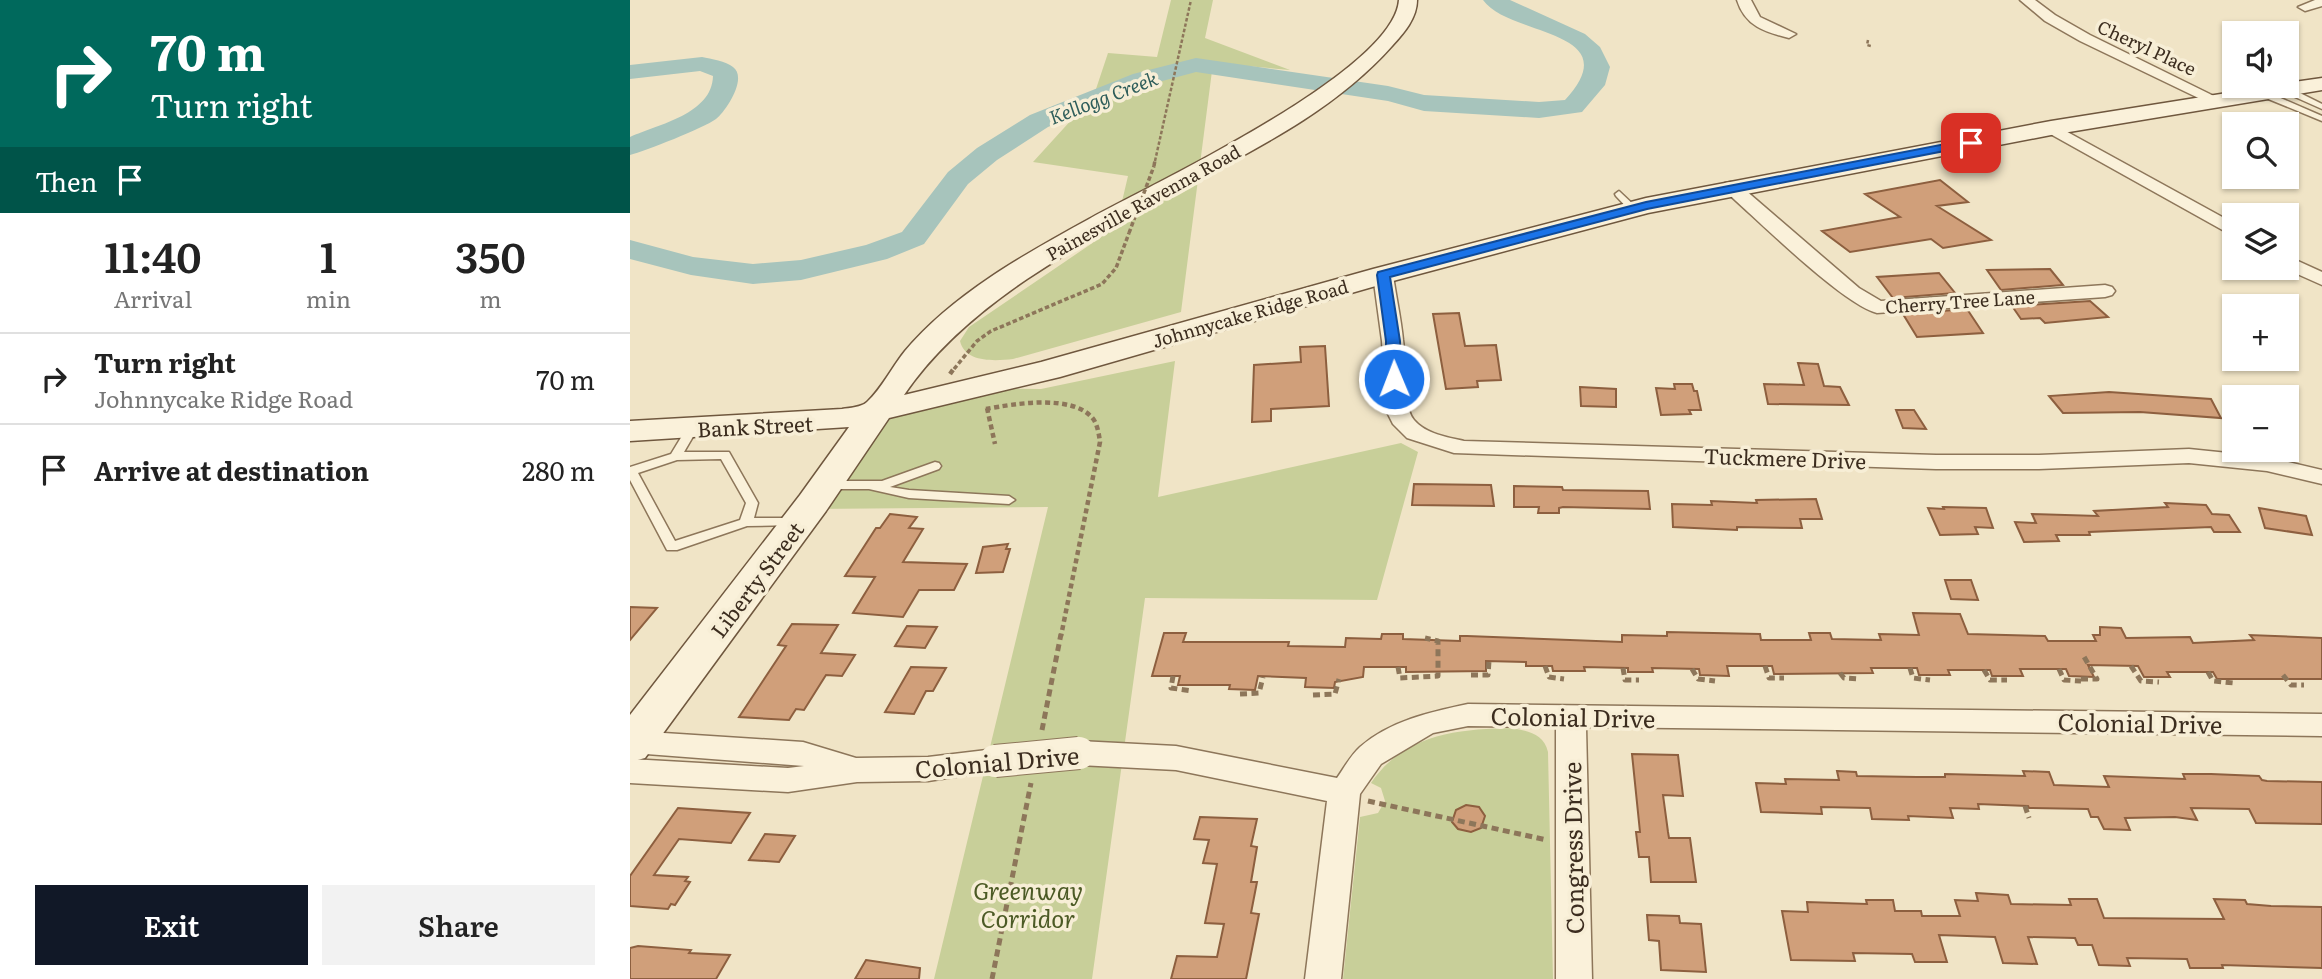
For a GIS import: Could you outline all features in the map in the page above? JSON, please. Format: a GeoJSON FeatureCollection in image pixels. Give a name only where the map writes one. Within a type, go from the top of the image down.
{"type":"FeatureCollection","features":[{"type":"Feature","properties":{"kind":"main road","name":"Painesville Ravenna Road"},"geometry":{"type":"LineString","coordinates":[[879,411],[909,365],[939,333],[1028,266],[1160,190],[1242,147],[1336,87],[1383,45],[1399,25],[1409,6],[1408,0]]}},
{"type":"Feature","properties":{"kind":"main road","name":"Johnnycake Ridge Road"},"geometry":{"type":"LineString","coordinates":[[2299,88],[2322,84]]}},
{"type":"Feature","properties":{"kind":"main road","name":"Johnnycake Ridge Road"},"geometry":{"type":"LineString","coordinates":[[879,411],[1049,370],[1383,275],[1626,201],[1731,187],[2051,128],[2241,98]]}},
{"type":"Feature","properties":{"kind":"main road","name":"Bank Street"},"geometry":{"type":"LineString","coordinates":[[630,431],[684,442],[879,411]]}},
{"type":"Feature","properties":{"kind":"main road","name":"Liberty Street"},"geometry":{"type":"LineString","coordinates":[[631,753],[879,411]]}},
{"type":"Feature","properties":{"kind":"street"},"geometry":{"type":"LineString","coordinates":[[1744,0],[1747,10],[1756,22],[1789,34]]}},
{"type":"Feature","properties":{"kind":"street","name":"Cheryl Place"},"geometry":{"type":"LineString","coordinates":[[2027,0],[2050,18],[2085,38],[2218,102]]}},
{"type":"Feature","properties":{"kind":"street"},"geometry":{"type":"LineString","coordinates":[[2305,7],[2322,2]]}},
{"type":"Feature","properties":{"kind":"street"},"geometry":{"type":"LineString","coordinates":[[2051,128],[2222,225]]}},
{"type":"Feature","properties":{"kind":"street","name":"Cherry Tree Lane"},"geometry":{"type":"LineString","coordinates":[[1731,187],[1852,292],[1877,307],[2105,291]]}},
{"type":"Feature","properties":{"kind":"street"},"geometry":{"type":"LineString","coordinates":[[2299,268],[2322,279]]}},
{"type":"Feature","properties":{"kind":"street","name":"Tuckmere Drive"},"geometry":{"type":"LineString","coordinates":[[1383,275],[1393,341],[1397,410],[1401,421],[1412,431],[1433,441],[1464,447],[1949,462],[2039,462],[2189,456],[2267,464],[2322,477]]}},
{"type":"Feature","properties":{"kind":"street","name":"Colonial Drive"},"geometry":{"type":"LineString","coordinates":[[631,753],[788,780],[857,770],[928,769],[1079,753],[1176,758],[1354,796],[1370,756],[1426,724],[1468,715],[2322,725]]}},
{"type":"Feature","properties":{"kind":"street","name":"Congress Drive"},"geometry":{"type":"LineString","coordinates":[[1571,717],[1574,979]]}},
{"type":"Feature","properties":{"kind":"street"},"geometry":{"type":"LineString","coordinates":[[1324,979],[1354,796]]}},
{"type":"Feature","properties":{"kind":"lane"},"geometry":{"type":"LineString","coordinates":[[2299,96],[2322,107]]}},
{"type":"Feature","properties":{"kind":"lane"},"geometry":{"type":"LineString","coordinates":[[2274,98],[2322,120]]}},
{"type":"Feature","properties":{"kind":"lane"},"geometry":{"type":"LineString","coordinates":[[2305,111],[2322,107]]}},
{"type":"Feature","properties":{"kind":"lane"},"geometry":{"type":"LineString","coordinates":[[746,522],[752,503],[725,455],[684,442],[631,471],[672,547],[746,522],[799,522]]}},
{"type":"Feature","properties":{"kind":"lane"},"geometry":{"type":"LineString","coordinates":[[826,485],[874,486],[896,482],[935,466]]}},
{"type":"Feature","properties":{"kind":"lane"},"geometry":{"type":"LineString","coordinates":[[874,486],[909,494],[1009,500]]}},
{"type":"Feature","properties":{"kind":"path"},"geometry":{"type":"LineString","coordinates":[[1129,233],[1154,166],[1191,0]]}},
{"type":"Feature","properties":{"kind":"path"},"geometry":{"type":"LineString","coordinates":[[1868,40],[1867,45],[1871,46]]}},
{"type":"Feature","properties":{"kind":"path"},"geometry":{"type":"LineString","coordinates":[[987,408],[995,444]]}},
{"type":"Feature","properties":{"kind":"path"},"geometry":{"type":"LineString","coordinates":[[1041,737],[1100,442]]}},
{"type":"Feature","properties":{"kind":"path"},"geometry":{"type":"LineString","coordinates":[[1398,667],[1400,678],[1438,676],[1438,641],[1425,638]]}},
{"type":"Feature","properties":{"kind":"path"},"geometry":{"type":"LineString","coordinates":[[2059,669],[2064,680],[2097,680],[2083,655]]}},
{"type":"Feature","properties":{"kind":"path"},"geometry":{"type":"LineString","coordinates":[[1471,675],[1488,675],[1489,661]]}},
{"type":"Feature","properties":{"kind":"path"},"geometry":{"type":"LineString","coordinates":[[1545,666],[1549,677],[1564,679]]}},
{"type":"Feature","properties":{"kind":"path"},"geometry":{"type":"LineString","coordinates":[[1765,666],[1769,678],[1784,678]]}},
{"type":"Feature","properties":{"kind":"path"},"geometry":{"type":"LineString","coordinates":[[2131,666],[2141,681],[2160,682]]}},
{"type":"Feature","properties":{"kind":"path"},"geometry":{"type":"LineString","coordinates":[[1623,668],[1625,680],[1639,680]]}},
{"type":"Feature","properties":{"kind":"path"},"geometry":{"type":"LineString","coordinates":[[1910,668],[1913,678],[1930,680]]}},
{"type":"Feature","properties":{"kind":"path"},"geometry":{"type":"LineString","coordinates":[[1692,669],[1698,679],[1715,681]]}},
{"type":"Feature","properties":{"kind":"path"},"geometry":{"type":"LineString","coordinates":[[1984,670],[1990,680],[2007,680]]}},
{"type":"Feature","properties":{"kind":"path"},"geometry":{"type":"LineString","coordinates":[[2208,672],[2213,681],[2234,683]]}},
{"type":"Feature","properties":{"kind":"path"},"geometry":{"type":"LineString","coordinates":[[1840,673],[1844,678],[1859,679]]}},
{"type":"Feature","properties":{"kind":"path"},"geometry":{"type":"LineString","coordinates":[[2283,675],[2291,685],[2304,685]]}},
{"type":"Feature","properties":{"kind":"path"},"geometry":{"type":"LineString","coordinates":[[1173,676],[1171,688],[1192,691]]}},
{"type":"Feature","properties":{"kind":"path"},"geometry":{"type":"LineString","coordinates":[[1240,694],[1258,693],[1264,677]]}},
{"type":"Feature","properties":{"kind":"path"},"geometry":{"type":"LineString","coordinates":[[1313,695],[1335,694],[1339,678]]}},
{"type":"Feature","properties":{"kind":"path"},"geometry":{"type":"LineString","coordinates":[[992,979],[1032,778]]}},
{"type":"Feature","properties":{"kind":"path"},"geometry":{"type":"LineString","coordinates":[[1354,796],[1572,844]]}},
{"type":"Feature","properties":{"kind":"path"},"geometry":{"type":"LineString","coordinates":[[2025,806],[2029,818]]}},
{"type":"Feature","properties":{"kind":"green space"},"geometry":{"type":"Polygon","coordinates":[[[1171,0],[1213,0],[1205,38],[1290,70],[1213,63],[1181,312],[1013,359],[974,357],[963,348],[960,341],[969,327],[1116,227],[1128,176],[1033,162],[1094,95],[1108,53],[1157,57],[1171,0]]]}},
{"type":"Feature","properties":{"kind":"green space","name":"Greenway Corridor"},"geometry":{"type":"Polygon","coordinates":[[[1175,361],[1158,497],[1401,443],[1418,452],[1377,600],[1145,598],[1092,979],[934,979],[1048,507],[810,509],[880,421],[956,388],[1041,389],[1175,361]]]}},
{"type":"Feature","properties":{"kind":"green space"},"geometry":{"type":"Polygon","coordinates":[[[1512,728],[1539,737],[1548,752],[1553,979],[1343,979],[1360,817],[1378,813],[1385,801],[1381,788],[1371,783],[1399,754],[1416,744],[1452,733],[1512,728]]]}},
{"type":"Feature","properties":{"kind":"building"},"geometry":{"type":"Polygon","coordinates":[[[1940,180],[1968,202],[1937,206],[1991,240],[1943,248],[1931,239],[1850,252],[1822,231],[1900,217],[1865,194],[1940,180]]]}},
{"type":"Feature","properties":{"kind":"building"},"geometry":{"type":"Polygon","coordinates":[[[2050,269],[2063,285],[2001,290],[1987,270],[2050,269]]]}},
{"type":"Feature","properties":{"kind":"building"},"geometry":{"type":"Polygon","coordinates":[[[1939,273],[1955,293],[1893,298],[1877,277],[1939,273]]]}},
{"type":"Feature","properties":{"kind":"building"},"geometry":{"type":"Polygon","coordinates":[[[2090,301],[2108,317],[2045,323],[2040,318],[2021,319],[2012,306],[2090,301]]]}},
{"type":"Feature","properties":{"kind":"building"},"geometry":{"type":"Polygon","coordinates":[[[1967,309],[1983,333],[1917,337],[1903,314],[1967,309]]]}},
{"type":"Feature","properties":{"kind":"building"},"geometry":{"type":"Polygon","coordinates":[[[1459,313],[1465,346],[1496,345],[1501,380],[1477,381],[1478,387],[1446,389],[1433,314],[1459,313]]]}},
{"type":"Feature","properties":{"kind":"building"},"geometry":{"type":"Polygon","coordinates":[[[1325,346],[1329,406],[1271,409],[1271,421],[1252,422],[1254,365],[1301,362],[1300,347],[1325,346]]]}},
{"type":"Feature","properties":{"kind":"building"},"geometry":{"type":"Polygon","coordinates":[[[1798,363],[1818,364],[1824,386],[1840,387],[1849,405],[1768,404],[1764,384],[1804,385],[1798,363]]]}},
{"type":"Feature","properties":{"kind":"building"},"geometry":{"type":"Polygon","coordinates":[[[1674,384],[1692,384],[1694,391],[1697,391],[1701,410],[1689,410],[1691,414],[1661,415],[1656,388],[1675,389],[1674,384]]]}},
{"type":"Feature","properties":{"kind":"building"},"geometry":{"type":"Polygon","coordinates":[[[1580,387],[1616,389],[1616,407],[1581,406],[1580,387]]]}},
{"type":"Feature","properties":{"kind":"building"},"geometry":{"type":"Polygon","coordinates":[[[2109,392],[2211,399],[2221,418],[2140,412],[2063,413],[2049,396],[2109,392]]]}},
{"type":"Feature","properties":{"kind":"building"},"geometry":{"type":"Polygon","coordinates":[[[1896,410],[1914,410],[1926,429],[1903,428],[1896,410]]]}},
{"type":"Feature","properties":{"kind":"building"},"geometry":{"type":"Polygon","coordinates":[[[1414,484],[1491,485],[1494,506],[1412,505],[1414,484]]]}},
{"type":"Feature","properties":{"kind":"building"},"geometry":{"type":"Polygon","coordinates":[[[1514,486],[1562,487],[1563,490],[1648,491],[1650,509],[1563,507],[1559,508],[1559,513],[1538,513],[1539,507],[1514,507],[1514,486]]]}},
{"type":"Feature","properties":{"kind":"building"},"geometry":{"type":"Polygon","coordinates":[[[1816,499],[1822,519],[1800,519],[1802,528],[1737,527],[1737,530],[1673,527],[1672,504],[1712,505],[1711,501],[1757,503],[1756,500],[1816,499]]]}},
{"type":"Feature","properties":{"kind":"building"},"geometry":{"type":"Polygon","coordinates":[[[2165,503],[2206,505],[2212,514],[2229,515],[2240,532],[2214,532],[2211,527],[2089,532],[2090,535],[2056,535],[2059,541],[2024,542],[2015,522],[2036,523],[2032,514],[2098,516],[2094,511],[2168,507],[2165,503]]]}},
{"type":"Feature","properties":{"kind":"building"},"geometry":{"type":"Polygon","coordinates":[[[1943,507],[1986,508],[1993,528],[1975,527],[1978,534],[1940,535],[1928,508],[1944,509],[1943,507]]]}},
{"type":"Feature","properties":{"kind":"building"},"geometry":{"type":"Polygon","coordinates":[[[2259,508],[2306,516],[2312,535],[2265,528],[2259,508]]]}},
{"type":"Feature","properties":{"kind":"building"},"geometry":{"type":"Polygon","coordinates":[[[890,514],[917,517],[909,528],[923,529],[903,562],[967,564],[954,590],[919,590],[903,617],[853,613],[875,577],[845,576],[876,528],[880,528],[890,514]]]}},
{"type":"Feature","properties":{"kind":"building"},"geometry":{"type":"Polygon","coordinates":[[[1008,544],[1006,549],[1010,549],[1003,572],[976,573],[983,547],[1008,544]]]}},
{"type":"Feature","properties":{"kind":"building"},"geometry":{"type":"Polygon","coordinates":[[[1945,580],[1971,580],[1978,600],[1951,599],[1945,580]]]}},
{"type":"Feature","properties":{"kind":"building"},"geometry":{"type":"Polygon","coordinates":[[[630,607],[657,608],[630,640],[630,607]]]}},
{"type":"Feature","properties":{"kind":"building"},"geometry":{"type":"Polygon","coordinates":[[[1913,613],[1960,614],[1968,634],[2045,636],[2048,641],[2096,641],[2093,635],[2100,635],[2100,627],[2121,628],[2126,638],[2190,637],[2193,643],[2254,640],[2250,635],[2322,638],[2322,679],[2217,679],[2213,672],[2167,672],[2170,677],[2144,677],[2138,666],[2088,665],[2094,677],[2069,676],[2066,669],[2020,669],[2023,676],[1992,676],[1990,670],[1948,670],[1950,675],[1919,675],[1917,668],[1871,668],[1873,673],[1774,674],[1772,666],[1727,666],[1729,676],[1700,675],[1699,669],[1652,668],[1653,672],[1628,672],[1628,668],[1584,667],[1585,671],[1553,671],[1552,666],[1526,666],[1526,662],[1486,661],[1486,671],[1406,672],[1406,667],[1364,667],[1363,677],[1335,682],[1334,688],[1305,687],[1306,678],[1258,676],[1255,690],[1229,689],[1230,685],[1178,685],[1180,676],[1152,676],[1164,633],[1186,633],[1183,642],[1289,642],[1288,646],[1345,647],[1346,638],[1381,639],[1382,634],[1403,634],[1403,639],[1460,641],[1460,636],[1467,636],[1622,642],[1622,635],[1667,636],[1667,632],[1760,634],[1761,640],[1811,640],[1809,633],[1830,633],[1832,639],[1881,640],[1879,634],[1919,635],[1913,613]]]}},
{"type":"Feature","properties":{"kind":"building"},"geometry":{"type":"Polygon","coordinates":[[[792,624],[838,625],[821,653],[855,655],[842,676],[826,675],[804,710],[796,709],[789,720],[739,717],[786,646],[778,645],[792,624]]]}},
{"type":"Feature","properties":{"kind":"building"},"geometry":{"type":"Polygon","coordinates":[[[907,626],[937,627],[925,648],[895,646],[907,626]]]}},
{"type":"Feature","properties":{"kind":"building"},"geometry":{"type":"Polygon","coordinates":[[[911,667],[946,668],[933,691],[926,691],[914,714],[885,712],[911,667]]]}},
{"type":"Feature","properties":{"kind":"building"},"geometry":{"type":"Polygon","coordinates":[[[1632,754],[1678,755],[1683,796],[1663,795],[1668,832],[1669,838],[1690,838],[1696,882],[1651,882],[1649,857],[1639,857],[1636,832],[1640,832],[1632,754]]]}},
{"type":"Feature","properties":{"kind":"building"},"geometry":{"type":"Polygon","coordinates":[[[1837,771],[1856,772],[1857,776],[1917,777],[1945,777],[1945,774],[2025,776],[2023,771],[2049,772],[2054,785],[2109,787],[2104,776],[2185,779],[2183,774],[2211,774],[2259,776],[2267,781],[2322,782],[2322,824],[2256,823],[2249,809],[2191,808],[2197,820],[2175,817],[2125,818],[2130,830],[2104,829],[2098,817],[2091,817],[2088,809],[2028,806],[1978,804],[1979,809],[1950,808],[1953,818],[1908,816],[1909,820],[1872,819],[1870,808],[1821,807],[1822,814],[1761,812],[1756,783],[1786,784],[1785,779],[1839,780],[1837,771]]]}},
{"type":"Feature","properties":{"kind":"building"},"geometry":{"type":"Polygon","coordinates":[[[1466,805],[1479,807],[1485,816],[1481,828],[1471,832],[1458,829],[1452,822],[1456,810],[1466,805]]]}},
{"type":"Feature","properties":{"kind":"building"},"geometry":{"type":"Polygon","coordinates":[[[678,808],[750,813],[731,843],[679,839],[654,875],[688,877],[685,881],[690,882],[675,905],[671,904],[668,909],[630,906],[630,876],[678,808]]]}},
{"type":"Feature","properties":{"kind":"building"},"geometry":{"type":"Polygon","coordinates":[[[1200,817],[1257,819],[1251,846],[1257,847],[1251,882],[1257,882],[1251,913],[1259,914],[1246,979],[1171,979],[1177,956],[1217,957],[1224,924],[1205,923],[1217,864],[1203,863],[1209,840],[1194,839],[1200,817]]]}},
{"type":"Feature","properties":{"kind":"building"},"geometry":{"type":"Polygon","coordinates":[[[765,834],[795,836],[779,862],[749,860],[765,834]]]}},
{"type":"Feature","properties":{"kind":"building"},"geometry":{"type":"Polygon","coordinates":[[[1976,893],[2008,895],[2011,904],[2071,905],[2069,899],[2097,899],[2104,918],[2224,919],[2214,899],[2245,900],[2247,904],[2271,906],[2322,907],[2322,968],[2222,965],[2223,968],[2190,968],[2187,959],[2127,958],[2130,966],[2099,965],[2092,945],[2078,945],[2075,938],[2028,937],[2037,964],[2003,963],[1995,937],[1939,935],[1947,962],[1915,962],[1912,954],[1853,953],[1855,961],[1791,960],[1782,911],[1808,912],[1807,902],[1867,904],[1866,900],[1893,900],[1895,911],[1921,911],[1922,916],[1960,916],[1955,900],[1978,901],[1976,893]]]}},
{"type":"Feature","properties":{"kind":"building"},"geometry":{"type":"Polygon","coordinates":[[[1647,915],[1679,916],[1680,923],[1701,924],[1706,972],[1661,970],[1659,941],[1649,940],[1647,915]]]}},
{"type":"Feature","properties":{"kind":"building"},"geometry":{"type":"Polygon","coordinates":[[[638,946],[730,955],[716,979],[630,979],[630,948],[638,946]]]}},
{"type":"Feature","properties":{"kind":"building"},"geometry":{"type":"Polygon","coordinates":[[[866,960],[920,968],[919,979],[855,979],[866,960]]]}},
{"type":"Feature","properties":{"kind":"waterway","name":"Kellogg Creek"},"geometry":{"type":"LineString","coordinates":[[630,249],[691,266],[753,274],[801,270],[876,252],[913,238],[958,178],[987,154],[1039,121],[1142,79],[1196,65],[1388,94],[1424,103],[1539,110],[1573,107],[1593,85],[1598,67],[1592,52],[1577,39],[1494,0]]}},
{"type":"Feature","properties":{"kind":"waterway","name":"Kellogg Creek"},"geometry":{"type":"LineString","coordinates":[[630,72],[702,64],[725,72],[725,90],[707,113],[630,147]]}},
{"type":"Feature","properties":{"kind":"route"},"geometry":{"type":"LineString","coordinates":[[1394,379],[1393,341],[1383,275],[1646,206],[1731,187],[1971,143]]}}]}
